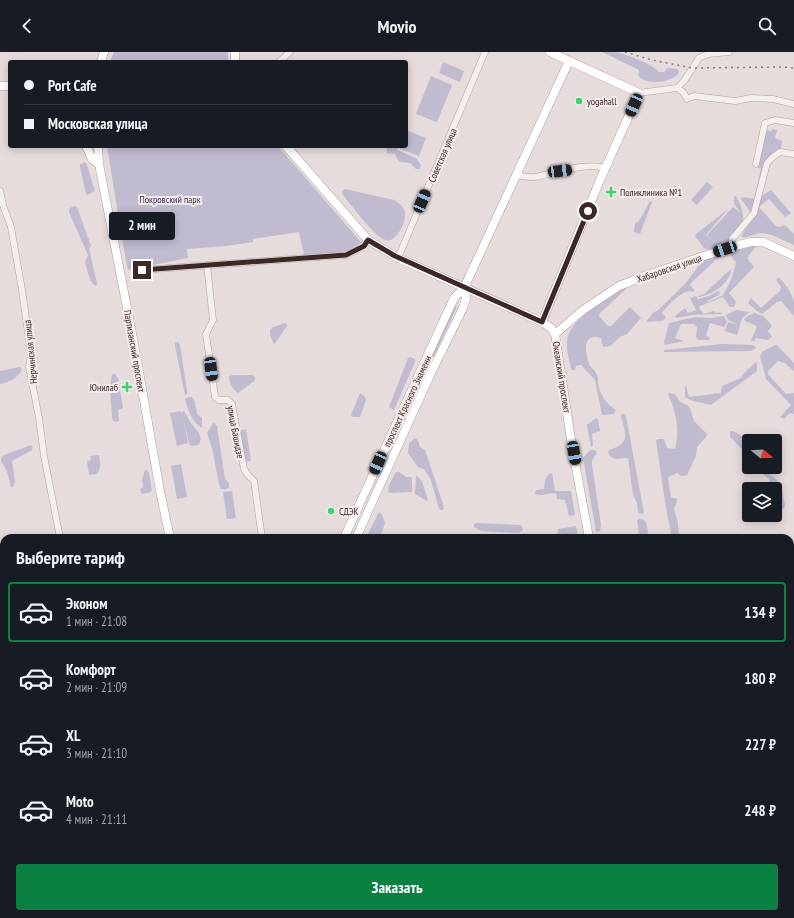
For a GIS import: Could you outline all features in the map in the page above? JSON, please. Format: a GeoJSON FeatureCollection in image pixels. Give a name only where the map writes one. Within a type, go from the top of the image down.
{"type":"FeatureCollection","features":[{"type":"Feature","properties":{"kind":"main road"},"geometry":{"type":"LineString","coordinates":[[542,322],[639,93],[550,52]]}},
{"type":"Feature","properties":{"kind":"main road","name":"проспект Красного Знамени"},"geometry":{"type":"LineString","coordinates":[[346,534],[452,302],[464,288],[569,61]]}},
{"type":"Feature","properties":{"kind":"main road"},"geometry":{"type":"LineString","coordinates":[[87,148],[92,159],[99,164]]}},
{"type":"Feature","properties":{"kind":"main road","name":"Партизанский проспект"},"geometry":{"type":"LineString","coordinates":[[98,148],[99,164],[169,534]]}},
{"type":"Feature","properties":{"kind":"main road","name":"Океанский проспект"},"geometry":{"type":"LineString","coordinates":[[288,148],[368,240],[398,258],[549,326],[555,334],[587,534]]}},
{"type":"Feature","properties":{"kind":"main road","name":"Хабаровская улица"},"geometry":{"type":"LineString","coordinates":[[555,334],[583,310],[619,286],[731,246],[752,242],[763,242],[794,256]]}},
{"type":"Feature","properties":{"kind":"main road","name":"проспект Красного Знамени"},"geometry":{"type":"LineString","coordinates":[[358,534],[431,373],[463,308],[466,298],[464,288]]}},
{"type":"Feature","properties":{"kind":"street"},"geometry":{"type":"LineString","coordinates":[[281,60],[290,52]]}},
{"type":"Feature","properties":{"kind":"street","name":"Советская улица"},"geometry":{"type":"LineString","coordinates":[[398,258],[485,52]]}},
{"type":"Feature","properties":{"kind":"street"},"geometry":{"type":"LineString","coordinates":[[639,93],[677,88],[684,81],[696,61],[702,56],[729,52]]}},
{"type":"Feature","properties":{"kind":"street"},"geometry":{"type":"LineString","coordinates":[[677,88],[683,92],[687,99],[694,96],[734,101],[751,98],[773,99],[794,104]]}},
{"type":"Feature","properties":{"kind":"street"},"geometry":{"type":"LineString","coordinates":[[756,164],[764,124],[775,120],[794,123]]}},
{"type":"Feature","properties":{"kind":"street"},"geometry":{"type":"LineString","coordinates":[[731,246],[730,242],[732,239],[754,213],[768,161],[780,152],[794,154]]}},
{"type":"Feature","properties":{"kind":"street"},"geometry":{"type":"LineString","coordinates":[[517,175],[536,177],[583,167],[606,168]]}},
{"type":"Feature","properties":{"kind":"street","name":"Нерчинская улица"},"geometry":{"type":"LineString","coordinates":[[0,191],[3,205],[11,227],[21,282],[31,354],[29,367],[59,534]]}},
{"type":"Feature","properties":{"kind":"street"},"geometry":{"type":"LineString","coordinates":[[142,270],[346,255],[361,248],[368,240]]}},
{"type":"Feature","properties":{"kind":"street","name":"улица Башидзе"},"geometry":{"type":"LineString","coordinates":[[207,265],[213,320],[206,334],[215,397],[219,400],[226,399],[231,402],[244,469],[248,476],[254,481],[261,534]]}},
{"type":"Feature","properties":{"kind":"green space"},"geometry":{"type":"Polygon","coordinates":[[[114,52],[228,52],[228,60],[111,60],[114,52]]]}},
{"type":"Feature","properties":{"kind":"green space"},"geometry":{"type":"Polygon","coordinates":[[[602,52],[615,52],[625,55],[652,66],[659,72],[664,72],[667,68],[678,69],[679,72],[676,76],[665,81],[646,81],[638,75],[639,70],[602,52]]]}},
{"type":"Feature","properties":{"kind":"green space"},"geometry":{"type":"Polygon","coordinates":[[[443,62],[464,71],[460,82],[439,73],[443,62]]]}},
{"type":"Feature","properties":{"kind":"green space"},"geometry":{"type":"Polygon","coordinates":[[[431,76],[452,85],[437,122],[416,114],[431,76]]]}},
{"type":"Feature","properties":{"kind":"green space"},"geometry":{"type":"Polygon","coordinates":[[[772,129],[777,130],[775,138],[782,141],[781,148],[770,157],[757,200],[751,213],[741,199],[743,197],[754,199],[761,169],[757,167],[766,130],[771,131],[772,129]]]}},
{"type":"Feature","properties":{"kind":"green space"},"geometry":{"type":"Polygon","coordinates":[[[408,131],[426,138],[419,156],[399,148],[408,148],[408,131]]]}},
{"type":"Feature","properties":{"kind":"green space","name":"Покровский парк"},"geometry":{"type":"Polygon","coordinates":[[[107,148],[280,148],[361,242],[355,247],[341,252],[304,255],[299,232],[253,239],[253,242],[187,249],[188,258],[128,270],[107,148]]]}},
{"type":"Feature","properties":{"kind":"green space"},"geometry":{"type":"Polygon","coordinates":[[[386,148],[398,148],[397,150],[416,158],[421,165],[420,169],[416,169],[410,163],[400,162],[395,154],[387,153],[386,148]]]}},
{"type":"Feature","properties":{"kind":"green space"},"geometry":{"type":"Polygon","coordinates":[[[85,162],[95,191],[87,195],[80,167],[80,165],[85,162]]]}},
{"type":"Feature","properties":{"kind":"green space"},"geometry":{"type":"Polygon","coordinates":[[[707,182],[713,187],[697,205],[691,200],[707,182]]]}},
{"type":"Feature","properties":{"kind":"green space"},"geometry":{"type":"Polygon","coordinates":[[[345,189],[394,200],[400,204],[404,209],[405,218],[400,232],[393,239],[389,240],[385,240],[380,237],[363,220],[343,195],[342,191],[345,189]]]}},
{"type":"Feature","properties":{"kind":"green space"},"geometry":{"type":"Polygon","coordinates":[[[771,190],[791,213],[785,217],[769,199],[760,206],[760,208],[775,225],[778,227],[785,225],[794,234],[794,245],[772,235],[760,233],[744,238],[741,236],[754,215],[760,197],[771,190]]]}},
{"type":"Feature","properties":{"kind":"green space"},"geometry":{"type":"Polygon","coordinates":[[[735,195],[740,205],[744,223],[726,244],[709,250],[704,248],[695,236],[696,234],[728,209],[706,235],[714,242],[707,235],[733,207],[741,213],[734,202],[735,195]]]}},
{"type":"Feature","properties":{"kind":"green space"},"geometry":{"type":"Polygon","coordinates":[[[650,201],[652,202],[640,234],[634,232],[635,223],[639,221],[650,201]]]}},
{"type":"Feature","properties":{"kind":"green space"},"geometry":{"type":"Polygon","coordinates":[[[74,206],[77,207],[91,246],[89,248],[97,284],[96,286],[90,280],[85,262],[88,255],[69,212],[70,208],[74,206]]]}},
{"type":"Feature","properties":{"kind":"green space"},"geometry":{"type":"Polygon","coordinates":[[[757,245],[747,258],[754,267],[729,293],[736,302],[734,307],[730,307],[723,297],[700,306],[699,308],[704,314],[714,311],[716,313],[721,312],[722,314],[692,315],[676,318],[675,316],[685,308],[688,313],[696,310],[690,298],[696,296],[698,299],[709,296],[718,291],[720,292],[719,295],[707,301],[708,302],[723,295],[731,280],[736,263],[729,253],[730,250],[735,247],[757,245]]]}},
{"type":"Feature","properties":{"kind":"green space"},"geometry":{"type":"Polygon","coordinates":[[[719,253],[720,256],[691,283],[690,285],[695,291],[683,293],[666,307],[662,313],[666,317],[663,321],[646,322],[653,313],[683,286],[699,266],[703,258],[719,253]]]}},
{"type":"Feature","properties":{"kind":"green space"},"geometry":{"type":"Polygon","coordinates":[[[731,269],[728,279],[724,284],[709,294],[698,297],[704,294],[731,269]]]}},
{"type":"Feature","properties":{"kind":"green space"},"geometry":{"type":"Polygon","coordinates":[[[778,277],[792,296],[794,302],[794,316],[781,301],[777,302],[762,314],[748,303],[751,298],[761,308],[780,291],[781,287],[776,280],[778,277]]]}},
{"type":"Feature","properties":{"kind":"green space"},"geometry":{"type":"Polygon","coordinates":[[[627,286],[627,288],[600,313],[599,316],[608,326],[611,326],[630,307],[641,318],[627,334],[620,337],[610,346],[603,347],[601,338],[595,337],[590,338],[586,345],[588,361],[597,375],[602,395],[616,410],[614,414],[602,415],[595,380],[581,365],[576,366],[575,370],[571,370],[567,342],[574,325],[582,317],[601,302],[627,286]]]}},
{"type":"Feature","properties":{"kind":"green space"},"geometry":{"type":"Polygon","coordinates":[[[454,305],[457,306],[399,433],[395,431],[454,305]]]}},
{"type":"Feature","properties":{"kind":"green space"},"geometry":{"type":"Polygon","coordinates":[[[736,310],[750,312],[742,318],[737,335],[725,331],[728,322],[738,325],[728,320],[726,315],[736,310]]]}},
{"type":"Feature","properties":{"kind":"green space"},"geometry":{"type":"Polygon","coordinates":[[[755,313],[763,316],[771,324],[768,331],[772,337],[768,340],[756,338],[755,341],[751,341],[757,326],[745,321],[744,319],[755,313]]]}},
{"type":"Feature","properties":{"kind":"green space"},"geometry":{"type":"Polygon","coordinates":[[[724,316],[727,322],[724,327],[710,323],[706,335],[710,338],[709,340],[697,340],[697,327],[694,324],[681,324],[675,338],[684,341],[665,345],[664,342],[669,323],[695,317],[711,318],[724,316]]]}},
{"type":"Feature","properties":{"kind":"green space"},"geometry":{"type":"Polygon","coordinates":[[[286,323],[287,326],[274,344],[270,335],[270,330],[273,327],[286,323]]]}},
{"type":"Feature","properties":{"kind":"green space"},"geometry":{"type":"Polygon","coordinates":[[[178,342],[180,345],[187,391],[187,394],[185,395],[175,346],[175,343],[178,342]]]}},
{"type":"Feature","properties":{"kind":"green space"},"geometry":{"type":"Polygon","coordinates":[[[722,344],[753,345],[756,348],[751,351],[664,352],[664,350],[722,344]]]}},
{"type":"Feature","properties":{"kind":"green space"},"geometry":{"type":"Polygon","coordinates":[[[777,345],[794,363],[794,371],[785,363],[778,361],[768,371],[768,374],[786,394],[794,393],[794,414],[790,413],[784,419],[780,417],[791,405],[766,379],[760,356],[762,352],[777,345]]]}},
{"type":"Feature","properties":{"kind":"green space"},"geometry":{"type":"Polygon","coordinates":[[[410,357],[415,359],[415,362],[394,410],[389,407],[408,358],[410,357]]]}},
{"type":"Feature","properties":{"kind":"green space"},"geometry":{"type":"Polygon","coordinates":[[[756,362],[757,371],[711,405],[690,400],[685,397],[685,386],[689,397],[721,393],[722,386],[741,378],[743,374],[756,362]]]}},
{"type":"Feature","properties":{"kind":"green space"},"geometry":{"type":"Polygon","coordinates":[[[20,367],[22,369],[15,378],[0,384],[0,371],[20,367]]]}},
{"type":"Feature","properties":{"kind":"green space"},"geometry":{"type":"Polygon","coordinates":[[[112,374],[115,374],[118,378],[123,408],[118,410],[119,421],[117,422],[113,421],[112,417],[110,387],[112,374]]]}},
{"type":"Feature","properties":{"kind":"green space"},"geometry":{"type":"Polygon","coordinates":[[[252,375],[255,377],[254,381],[238,393],[233,388],[230,381],[229,376],[252,375]]]}},
{"type":"Feature","properties":{"kind":"green space"},"geometry":{"type":"Polygon","coordinates":[[[360,393],[366,400],[360,417],[353,417],[351,415],[360,393]]]}},
{"type":"Feature","properties":{"kind":"green space"},"geometry":{"type":"Polygon","coordinates":[[[668,394],[675,394],[680,402],[690,408],[694,421],[706,433],[707,436],[697,447],[696,456],[687,475],[681,476],[677,473],[668,477],[671,498],[676,498],[677,501],[674,509],[679,534],[671,534],[656,441],[657,439],[664,439],[667,448],[675,449],[677,428],[673,407],[668,394]]]}},
{"type":"Feature","properties":{"kind":"green space"},"geometry":{"type":"Polygon","coordinates":[[[192,397],[195,402],[197,414],[202,418],[202,428],[191,416],[185,399],[192,397]]]}},
{"type":"Feature","properties":{"kind":"green space"},"geometry":{"type":"Polygon","coordinates":[[[181,411],[182,413],[184,411],[190,422],[199,433],[201,439],[198,445],[191,446],[189,443],[183,419],[188,443],[177,446],[170,413],[181,411]]]}},
{"type":"Feature","properties":{"kind":"green space"},"geometry":{"type":"Polygon","coordinates":[[[623,413],[626,417],[644,512],[643,514],[638,513],[637,503],[633,495],[628,458],[614,458],[608,452],[624,441],[625,433],[621,415],[623,413]]]}},
{"type":"Feature","properties":{"kind":"green space"},"geometry":{"type":"Polygon","coordinates":[[[596,418],[598,419],[600,431],[592,434],[593,446],[591,447],[587,425],[596,418]]]}},
{"type":"Feature","properties":{"kind":"green space"},"geometry":{"type":"Polygon","coordinates":[[[213,423],[217,426],[225,479],[229,483],[229,487],[226,489],[221,489],[219,484],[212,448],[207,433],[213,423]]]}},
{"type":"Feature","properties":{"kind":"green space"},"geometry":{"type":"Polygon","coordinates":[[[246,429],[251,461],[244,462],[239,431],[246,429]]]}},
{"type":"Feature","properties":{"kind":"green space"},"geometry":{"type":"Polygon","coordinates":[[[730,431],[738,433],[742,437],[742,449],[730,437],[730,431]]]}},
{"type":"Feature","properties":{"kind":"green space"},"geometry":{"type":"Polygon","coordinates":[[[415,438],[418,440],[420,447],[425,450],[444,507],[443,510],[440,510],[438,506],[431,480],[424,469],[418,467],[408,453],[409,443],[415,438]]]}},
{"type":"Feature","properties":{"kind":"green space"},"geometry":{"type":"Polygon","coordinates":[[[31,445],[33,448],[32,450],[12,461],[15,481],[13,487],[11,487],[7,471],[1,461],[1,458],[4,455],[31,445]]]}},
{"type":"Feature","properties":{"kind":"green space"},"geometry":{"type":"Polygon","coordinates":[[[590,450],[595,450],[597,452],[592,461],[592,465],[601,525],[600,531],[597,532],[583,458],[590,450]]]}},
{"type":"Feature","properties":{"kind":"green space"},"geometry":{"type":"Polygon","coordinates":[[[99,455],[99,471],[97,474],[89,475],[87,461],[91,460],[90,456],[99,455]]]}},
{"type":"Feature","properties":{"kind":"green space"},"geometry":{"type":"Polygon","coordinates":[[[181,464],[187,497],[177,499],[171,466],[181,464]]]}},
{"type":"Feature","properties":{"kind":"green space"},"geometry":{"type":"Polygon","coordinates":[[[145,470],[149,473],[152,490],[151,492],[142,494],[140,489],[143,487],[142,480],[145,470]]]}},
{"type":"Feature","properties":{"kind":"green space"},"geometry":{"type":"Polygon","coordinates":[[[396,472],[399,472],[406,477],[412,477],[412,492],[388,492],[389,485],[396,472]]]}},
{"type":"Feature","properties":{"kind":"green space"},"geometry":{"type":"Polygon","coordinates":[[[552,473],[555,491],[571,491],[575,515],[569,516],[565,500],[557,499],[556,493],[541,495],[535,494],[536,490],[544,489],[545,479],[552,473]]]}},
{"type":"Feature","properties":{"kind":"green space"},"geometry":{"type":"Polygon","coordinates":[[[763,474],[771,475],[778,482],[769,482],[769,479],[763,474]]]}},
{"type":"Feature","properties":{"kind":"green space"},"geometry":{"type":"Polygon","coordinates":[[[416,475],[422,481],[428,500],[427,501],[415,494],[416,475]]]}},
{"type":"Feature","properties":{"kind":"green space"},"geometry":{"type":"Polygon","coordinates":[[[782,489],[785,506],[782,509],[782,489]]]}},
{"type":"Feature","properties":{"kind":"green space"},"geometry":{"type":"Polygon","coordinates":[[[232,491],[236,518],[227,519],[223,492],[232,491]]]}},
{"type":"Feature","properties":{"kind":"green space"},"geometry":{"type":"Polygon","coordinates":[[[379,512],[385,523],[381,534],[368,534],[379,512]]]}},
{"type":"Feature","properties":{"kind":"green space"},"geometry":{"type":"Polygon","coordinates":[[[641,518],[646,522],[648,534],[639,534],[637,520],[641,518]]]}},
{"type":"Feature","properties":{"kind":"green space"},"geometry":{"type":"Polygon","coordinates":[[[474,524],[520,525],[522,526],[523,530],[519,533],[481,531],[474,527],[474,524]]]}},
{"type":"Feature","properties":{"kind":"green space"},"geometry":{"type":"Polygon","coordinates":[[[576,526],[577,534],[557,534],[558,529],[576,526]]]}},
{"type":"Feature","properties":{"kind":"railway"},"geometry":{"type":"LineString","coordinates":[[625,52],[652,60],[692,68],[794,68]]}},
{"type":"Feature","properties":{"kind":"place","name":"yogahall"},"geometry":{"type":"Point","coordinates":[579,101]}},
{"type":"Feature","properties":{"kind":"place","name":"Поликлиника №1"},"geometry":{"type":"Point","coordinates":[611,192]}},
{"type":"Feature","properties":{"kind":"place","name":"Юнилаб"},"geometry":{"type":"Point","coordinates":[127,387]}},
{"type":"Feature","properties":{"kind":"place","name":"СДЭК"},"geometry":{"type":"Point","coordinates":[331,511]}},
{"type":"Feature","properties":{"kind":"route"},"geometry":{"type":"LineString","coordinates":[[142,270],[346,255],[364,246],[368,240],[395,256],[430,273],[542,322],[588,211]]}}]}
